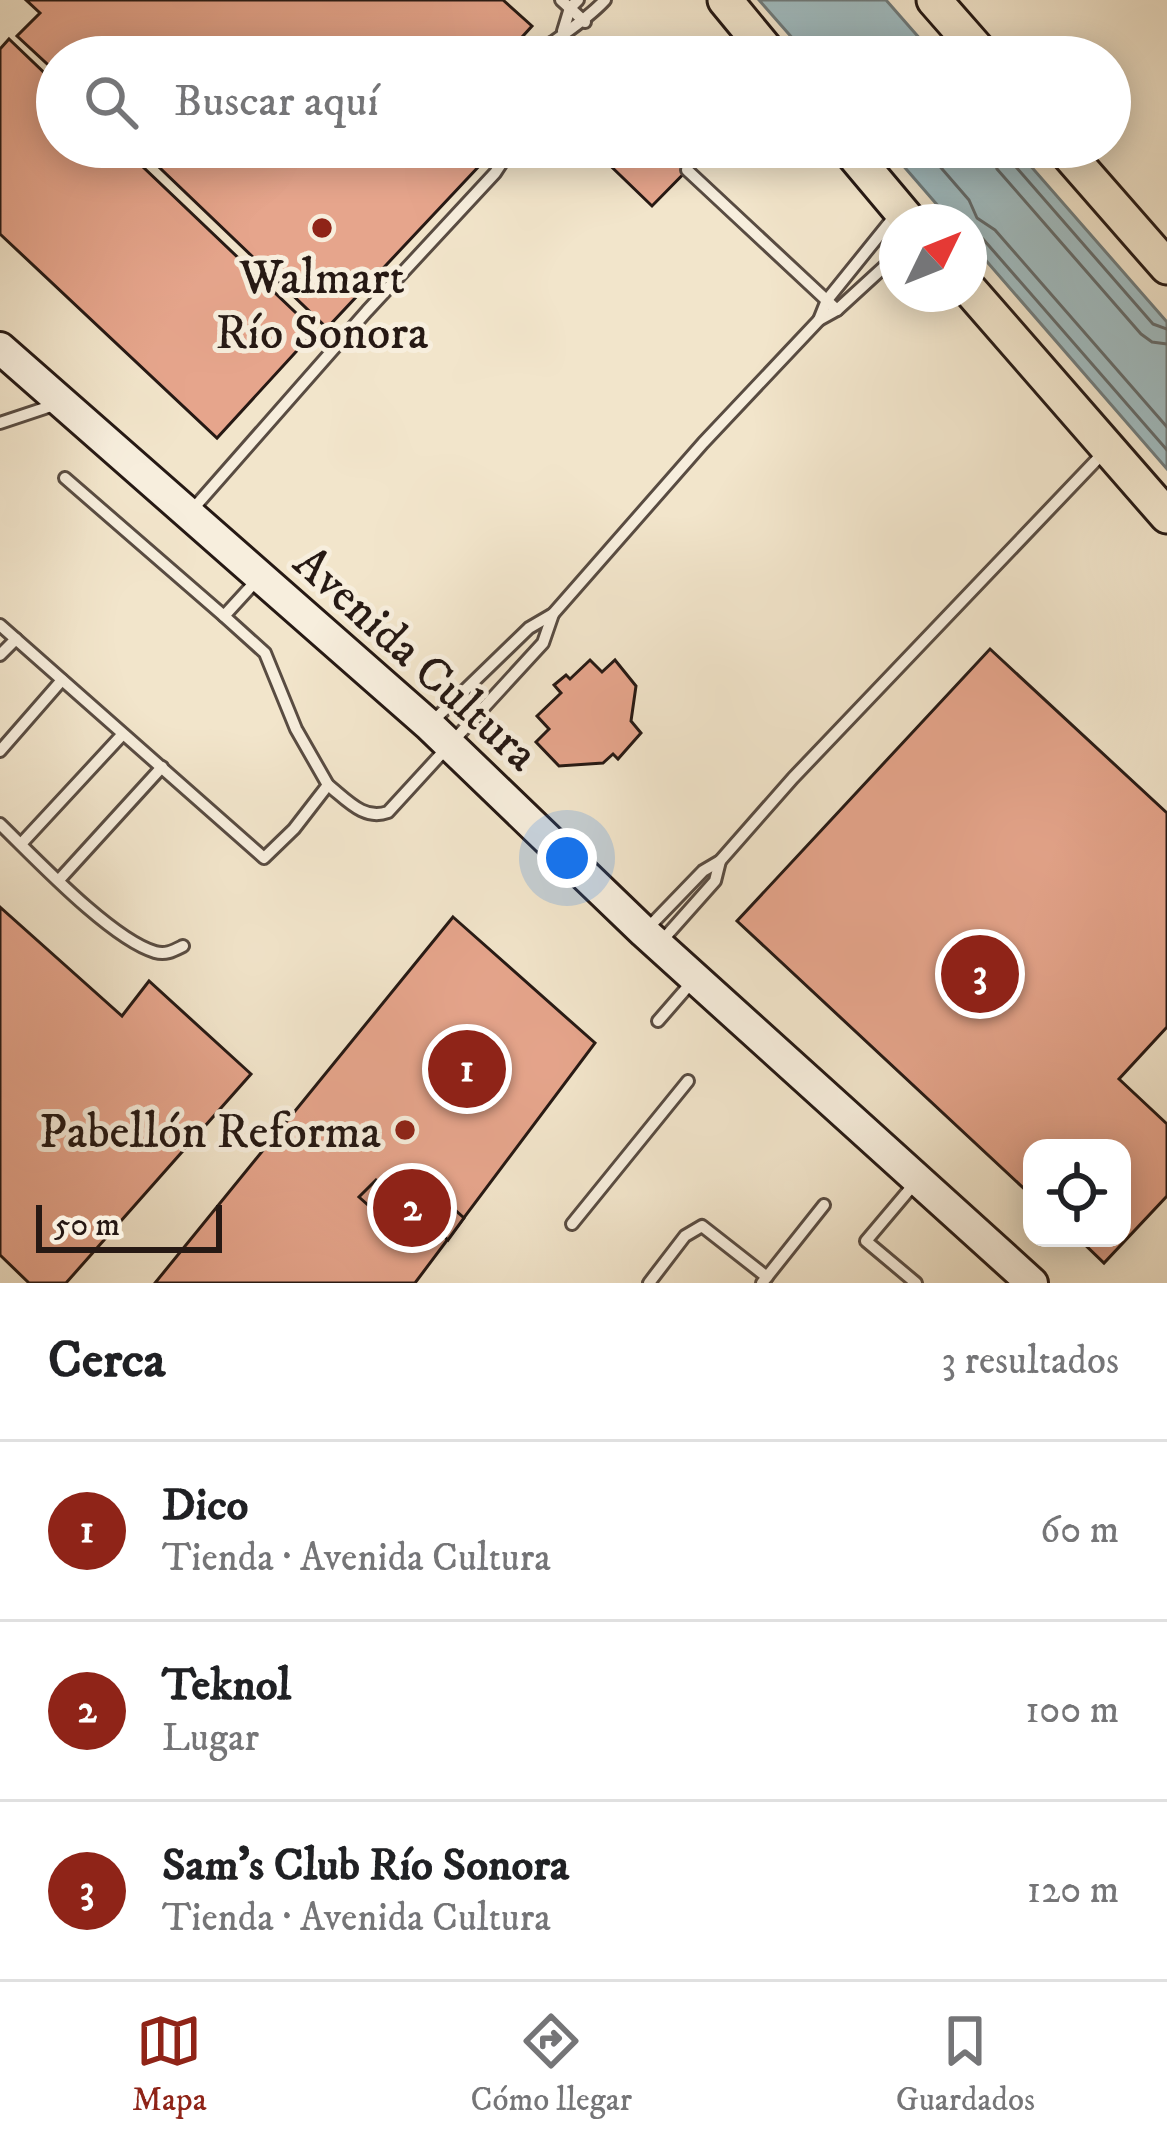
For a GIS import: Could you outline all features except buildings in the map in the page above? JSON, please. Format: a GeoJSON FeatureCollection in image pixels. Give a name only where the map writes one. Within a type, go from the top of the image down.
{"type":"FeatureCollection","features":[{"type":"Feature","properties":{"kind":"main road"},"geometry":{"type":"LineString","coordinates":[[725,0],[755,36]]}},
{"type":"Feature","properties":{"kind":"main road"},"geometry":{"type":"LineString","coordinates":[[934,0],[966,36]]}},
{"type":"Feature","properties":{"kind":"main road"},"geometry":{"type":"LineString","coordinates":[[865,168],[895,204]]}},
{"type":"Feature","properties":{"kind":"main road"},"geometry":{"type":"LineString","coordinates":[[1080,168],[1167,267]]}},
{"type":"Feature","properties":{"kind":"main road"},"geometry":{"type":"LineString","coordinates":[[987,310],[1167,516]]}},
{"type":"Feature","properties":{"kind":"street","name":"Avenida Cultura"},"geometry":{"type":"LineString","coordinates":[[0,348],[439,734],[651,939],[1032,1283]]}},
{"type":"Feature","properties":{"kind":"lane"},"geometry":{"type":"LineString","coordinates":[[559,36],[585,22],[605,0]]}},
{"type":"Feature","properties":{"kind":"lane"},"geometry":{"type":"LineString","coordinates":[[570,3],[585,22]]}},
{"type":"Feature","properties":{"kind":"lane"},"geometry":{"type":"LineString","coordinates":[[563,32],[570,3]]}},
{"type":"Feature","properties":{"kind":"lane"},"geometry":{"type":"LineString","coordinates":[[189,512],[498,168]]}},
{"type":"Feature","properties":{"kind":"lane"},"geometry":{"type":"LineString","coordinates":[[687,170],[837,310]]}},
{"type":"Feature","properties":{"kind":"lane"},"geometry":{"type":"LineString","coordinates":[[819,320],[827,300],[879,244]]}},
{"type":"Feature","properties":{"kind":"lane"},"geometry":{"type":"LineString","coordinates":[[65,478],[265,653],[296,729],[328,785],[364,813],[382,815],[439,734],[529,628],[553,614],[819,320],[879,272]]}},
{"type":"Feature","properties":{"kind":"lane"},"geometry":{"type":"LineString","coordinates":[[0,423],[63,402]]}},
{"type":"Feature","properties":{"kind":"lane"},"geometry":{"type":"LineString","coordinates":[[651,939],[703,871],[720,861],[793,778],[1108,448]]}},
{"type":"Feature","properties":{"kind":"lane"},"geometry":{"type":"LineString","coordinates":[[224,616],[261,576]]}},
{"type":"Feature","properties":{"kind":"lane"},"geometry":{"type":"LineString","coordinates":[[439,734],[544,643],[553,614]]}},
{"type":"Feature","properties":{"kind":"lane"},"geometry":{"type":"LineString","coordinates":[[0,625],[264,858],[328,785]]}},
{"type":"Feature","properties":{"kind":"lane"},"geometry":{"type":"LineString","coordinates":[[0,655],[16,639]]}},
{"type":"Feature","properties":{"kind":"lane"},"geometry":{"type":"LineString","coordinates":[[0,751],[62,680]]}},
{"type":"Feature","properties":{"kind":"lane"},"geometry":{"type":"LineString","coordinates":[[21,844],[122,735]]}},
{"type":"Feature","properties":{"kind":"lane"},"geometry":{"type":"LineString","coordinates":[[59,880],[161,767]]}},
{"type":"Feature","properties":{"kind":"lane"},"geometry":{"type":"LineString","coordinates":[[0,824],[112,925],[151,950],[162,953],[183,946]]}},
{"type":"Feature","properties":{"kind":"lane"},"geometry":{"type":"LineString","coordinates":[[651,939],[715,881],[720,861]]}},
{"type":"Feature","properties":{"kind":"lane"},"geometry":{"type":"LineString","coordinates":[[658,1021],[696,978]]}},
{"type":"Feature","properties":{"kind":"lane"},"geometry":{"type":"LineString","coordinates":[[572,1224],[688,1081]]}},
{"type":"Feature","properties":{"kind":"lane"},"geometry":{"type":"LineString","coordinates":[[916,1283],[866,1241],[919,1178]]}},
{"type":"Feature","properties":{"kind":"lane"},"geometry":{"type":"LineString","coordinates":[[649,1283],[686,1236],[702,1226],[765,1280],[824,1205]]}},
{"type":"Feature","properties":{"kind":"water"},"geometry":{"type":"Polygon","coordinates":[[[759,0],[886,0],[918,36],[791,36],[759,0]]]}},
{"type":"Feature","properties":{"kind":"water"},"geometry":{"type":"Polygon","coordinates":[[[905,168],[1032,168],[1167,322],[1167,469],[987,262],[987,204],[936,204],[905,168]]]}},
{"type":"Feature","properties":{"kind":"place","name":"Walmart Río Sonora"},"geometry":{"type":"Point","coordinates":[322,228]}},
{"type":"Feature","properties":{"kind":"place","name":"Sam's Club Río Sonora"},"geometry":{"type":"Point","coordinates":[980,974]}},
{"type":"Feature","properties":{"kind":"place","name":"Dico"},"geometry":{"type":"Point","coordinates":[467,1069]}},
{"type":"Feature","properties":{"kind":"place","name":"Pabellón Reforma"},"geometry":{"type":"Point","coordinates":[405,1130]}},
{"type":"Feature","properties":{"kind":"place","name":"Teknol"},"geometry":{"type":"Point","coordinates":[412,1208]}}]}
